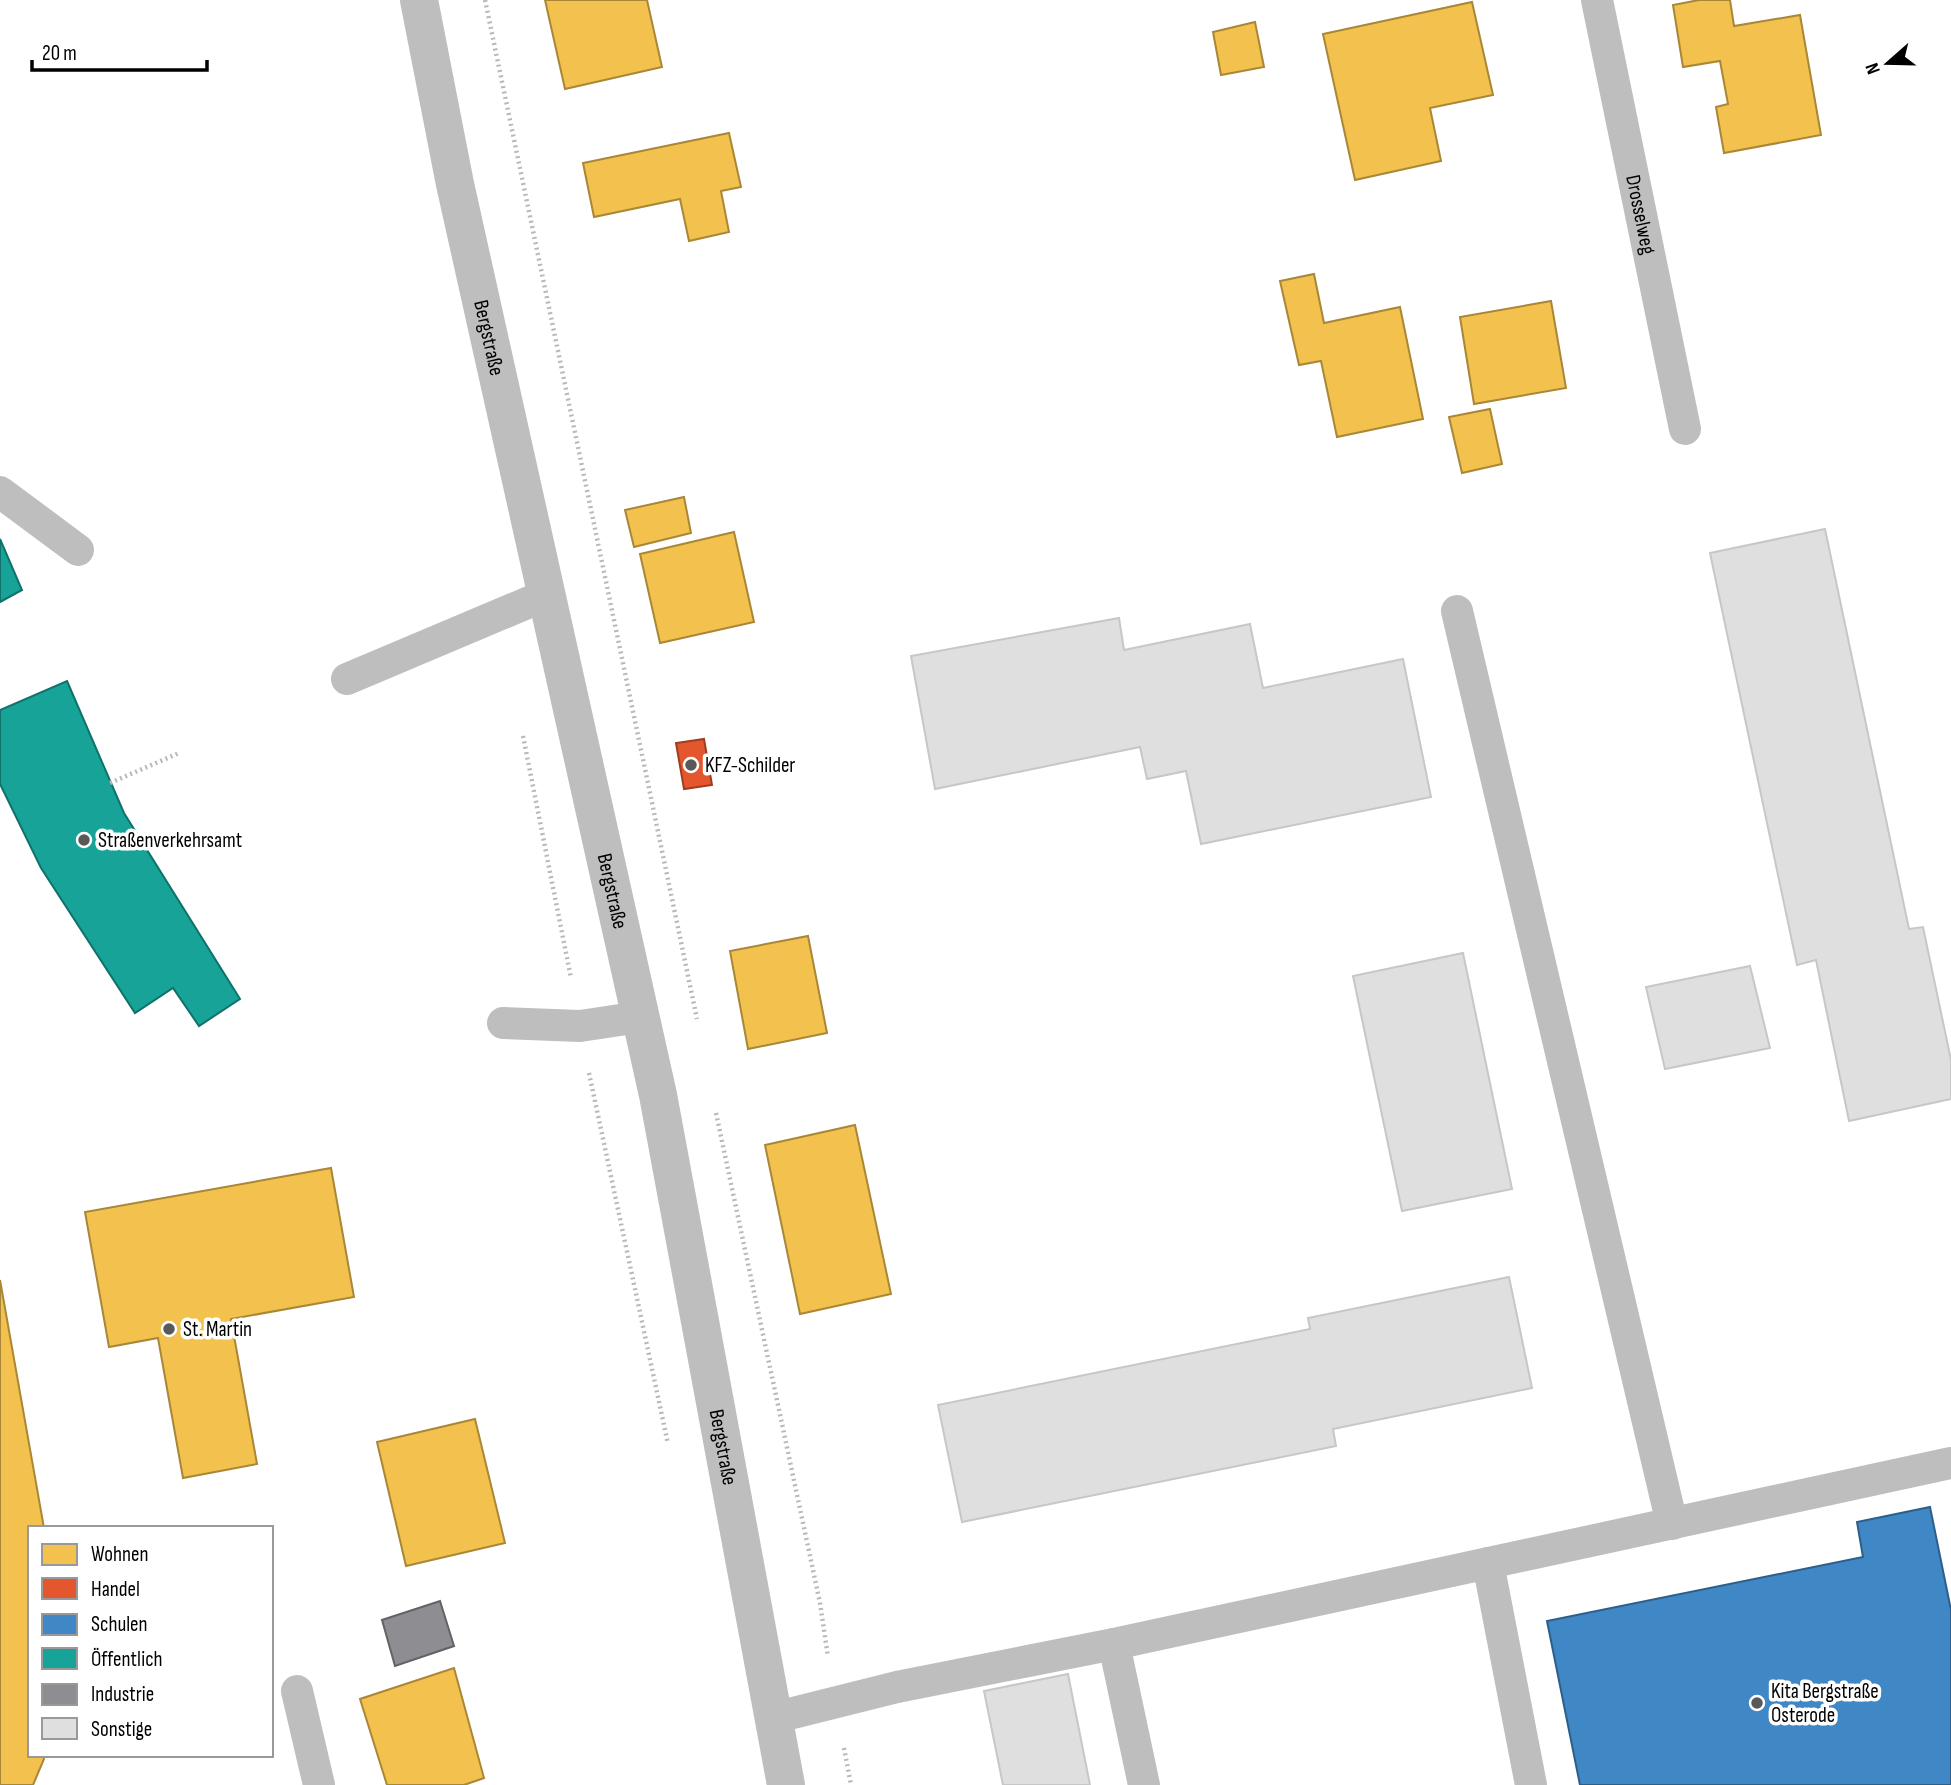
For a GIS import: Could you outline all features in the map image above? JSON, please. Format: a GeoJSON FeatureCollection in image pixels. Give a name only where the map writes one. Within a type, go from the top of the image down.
{"type":"FeatureCollection","features":[{"type":"Feature","properties":{"kind":"street","name":"Bergstraße"},"geometry":{"type":"LineString","coordinates":[[419,0],[455,184],[658,1095],[786,1785]]}},
{"type":"Feature","properties":{"kind":"lane","name":"Drosselweg"},"geometry":{"type":"LineString","coordinates":[[1597,0],[1685,429]]}},
{"type":"Feature","properties":{"kind":"lane"},"geometry":{"type":"LineString","coordinates":[[0,492],[78,550]]}},
{"type":"Feature","properties":{"kind":"lane"},"geometry":{"type":"LineString","coordinates":[[347,679],[546,595]]}},
{"type":"Feature","properties":{"kind":"lane"},"geometry":{"type":"LineString","coordinates":[[1457,611],[1672,1524]]}},
{"type":"Feature","properties":{"kind":"lane"},"geometry":{"type":"LineString","coordinates":[[503,1023],[580,1026],[640,1017]]}},
{"type":"Feature","properties":{"kind":"lane"},"geometry":{"type":"LineString","coordinates":[[773,1718],[897,1687],[1114,1644],[1951,1463]]}},
{"type":"Feature","properties":{"kind":"lane"},"geometry":{"type":"LineString","coordinates":[[1488,1563],[1531,1785]]}},
{"type":"Feature","properties":{"kind":"lane"},"geometry":{"type":"LineString","coordinates":[[1114,1644],[1144,1785]]}},
{"type":"Feature","properties":{"kind":"lane"},"geometry":{"type":"LineString","coordinates":[[297,1691],[319,1785]]}},
{"type":"Feature","properties":{"kind":"path"},"geometry":{"type":"LineString","coordinates":[[485,0],[698,1026]]}},
{"type":"Feature","properties":{"kind":"path"},"geometry":{"type":"LineString","coordinates":[[521,726],[580,1026],[669,1451]]}},
{"type":"Feature","properties":{"kind":"path"},"geometry":{"type":"LineString","coordinates":[[110,783],[179,753]]}},
{"type":"Feature","properties":{"kind":"path"},"geometry":{"type":"LineString","coordinates":[[715,1107],[820,1603],[835,1702]]}},
{"type":"Feature","properties":{"kind":"building: Wohnen"},"geometry":{"type":"Polygon","coordinates":[[[545,0],[647,0],[662,67],[565,89],[545,0]]]}},
{"type":"Feature","properties":{"kind":"building: Wohnen"},"geometry":{"type":"Polygon","coordinates":[[[1699,0],[1730,0],[1734,26],[1800,15],[1821,135],[1724,153],[1716,107],[1728,104],[1720,61],[1683,67],[1673,5],[1699,0]]]}},
{"type":"Feature","properties":{"kind":"building: Wohnen"},"geometry":{"type":"Polygon","coordinates":[[[1472,2],[1493,95],[1430,108],[1441,161],[1355,180],[1323,34],[1472,2]]]}},
{"type":"Feature","properties":{"kind":"building: Wohnen"},"geometry":{"type":"Polygon","coordinates":[[[1255,22],[1264,67],[1221,75],[1213,32],[1255,22]]]}},
{"type":"Feature","properties":{"kind":"building: Wohnen"},"geometry":{"type":"Polygon","coordinates":[[[729,133],[741,187],[721,191],[729,232],[689,241],[680,199],[594,217],[583,163],[729,133]]]}},
{"type":"Feature","properties":{"kind":"building: Wohnen"},"geometry":{"type":"Polygon","coordinates":[[[1314,274],[1324,323],[1400,307],[1423,419],[1337,437],[1321,361],[1299,365],[1280,281],[1314,274]]]}},
{"type":"Feature","properties":{"kind":"building: Wohnen"},"geometry":{"type":"Polygon","coordinates":[[[1551,301],[1566,388],[1474,404],[1460,317],[1551,301]]]}},
{"type":"Feature","properties":{"kind":"building: Wohnen"},"geometry":{"type":"Polygon","coordinates":[[[1490,409],[1502,464],[1462,473],[1449,417],[1490,409]]]}},
{"type":"Feature","properties":{"kind":"building: Wohnen"},"geometry":{"type":"Polygon","coordinates":[[[684,497],[691,533],[634,547],[625,510],[684,497]]]}},
{"type":"Feature","properties":{"kind":"building: Wohnen"},"geometry":{"type":"Polygon","coordinates":[[[734,532],[754,622],[660,643],[640,554],[734,532]]]}},
{"type":"Feature","properties":{"kind":"building: Wohnen"},"geometry":{"type":"Polygon","coordinates":[[[808,936],[827,1033],[748,1049],[730,951],[808,936]]]}},
{"type":"Feature","properties":{"kind":"building: Wohnen"},"geometry":{"type":"Polygon","coordinates":[[[855,1125],[891,1294],[800,1314],[765,1145],[855,1125]]]}},
{"type":"Feature","properties":{"kind":"building: Wohnen","name":"St. Martin"},"geometry":{"type":"Polygon","coordinates":[[[331,1168],[354,1297],[231,1319],[257,1464],[183,1478],[158,1338],[109,1347],[85,1212],[331,1168]]]}},
{"type":"Feature","properties":{"kind":"building: Wohnen"},"geometry":{"type":"Polygon","coordinates":[[[0,1280],[44,1526],[28,1526],[28,1757],[44,1759],[33,1785],[0,1785],[0,1280]]]}},
{"type":"Feature","properties":{"kind":"building: Wohnen"},"geometry":{"type":"Polygon","coordinates":[[[475,1419],[505,1543],[406,1566],[377,1442],[475,1419]]]}},
{"type":"Feature","properties":{"kind":"building: Wohnen"},"geometry":{"type":"Polygon","coordinates":[[[454,1668],[484,1778],[464,1785],[387,1785],[360,1699],[454,1668]]]}},
{"type":"Feature","properties":{"kind":"building: Handel"},"geometry":{"type":"Polygon","coordinates":[[[704,739],[712,785],[684,789],[676,743],[704,739]]]}},
{"type":"Feature","properties":{"kind":"building: Schulen","name":"Kita Bergstraße Osterode"},"geometry":{"type":"Polygon","coordinates":[[[1930,1507],[1951,1610],[1951,1785],[1580,1785],[1547,1621],[1863,1557],[1857,1522],[1930,1507]]]}},
{"type":"Feature","properties":{"kind":"building: Öffentlich"},"geometry":{"type":"Polygon","coordinates":[[[0,539],[22,590],[0,602],[0,539]]]}},
{"type":"Feature","properties":{"kind":"building: Öffentlich","name":"Straßenverkehrsamt"},"geometry":{"type":"Polygon","coordinates":[[[67,681],[124,813],[240,999],[199,1026],[173,988],[135,1013],[41,868],[0,784],[0,710],[67,681]]]}},
{"type":"Feature","properties":{"kind":"building: Industrie"},"geometry":{"type":"Polygon","coordinates":[[[440,1601],[454,1646],[395,1666],[382,1620],[440,1601]]]}},
{"type":"Feature","properties":{"kind":"building: Sonstige"},"geometry":{"type":"Polygon","coordinates":[[[1825,529],[1909,929],[1923,927],[1951,1060],[1951,1099],[1849,1121],[1816,960],[1797,965],[1710,553],[1825,529]]]}},
{"type":"Feature","properties":{"kind":"building: Sonstige"},"geometry":{"type":"Polygon","coordinates":[[[1119,618],[1124,650],[1250,624],[1263,688],[1403,659],[1431,797],[1201,844],[1186,771],[1147,779],[1140,747],[935,789],[911,656],[1119,618]]]}},
{"type":"Feature","properties":{"kind":"building: Sonstige"},"geometry":{"type":"Polygon","coordinates":[[[1463,953],[1512,1189],[1402,1211],[1353,976],[1463,953]]]}},
{"type":"Feature","properties":{"kind":"building: Sonstige"},"geometry":{"type":"Polygon","coordinates":[[[1750,966],[1770,1048],[1665,1069],[1646,987],[1750,966]]]}},
{"type":"Feature","properties":{"kind":"building: Sonstige"},"geometry":{"type":"Polygon","coordinates":[[[1509,1277],[1532,1388],[1333,1429],[1336,1446],[962,1522],[938,1405],[1310,1329],[1308,1318],[1509,1277]]]}},
{"type":"Feature","properties":{"kind":"building: Sonstige"},"geometry":{"type":"Polygon","coordinates":[[[1068,1674],[1090,1785],[1003,1785],[984,1691],[1068,1674]]]}},
{"type":"Feature","properties":{"kind":"place","name":"KFZ-Schilder"},"geometry":{"type":"Point","coordinates":[691,765]}},
{"type":"Feature","properties":{"kind":"place","name":"Straßenverkehrsamt"},"geometry":{"type":"Point","coordinates":[84,840]}},
{"type":"Feature","properties":{"kind":"place","name":"St. Martin"},"geometry":{"type":"Point","coordinates":[169,1329]}},
{"type":"Feature","properties":{"kind":"place","name":"Kita Bergstraße Osterode"},"geometry":{"type":"Point","coordinates":[1757,1703]}}]}
